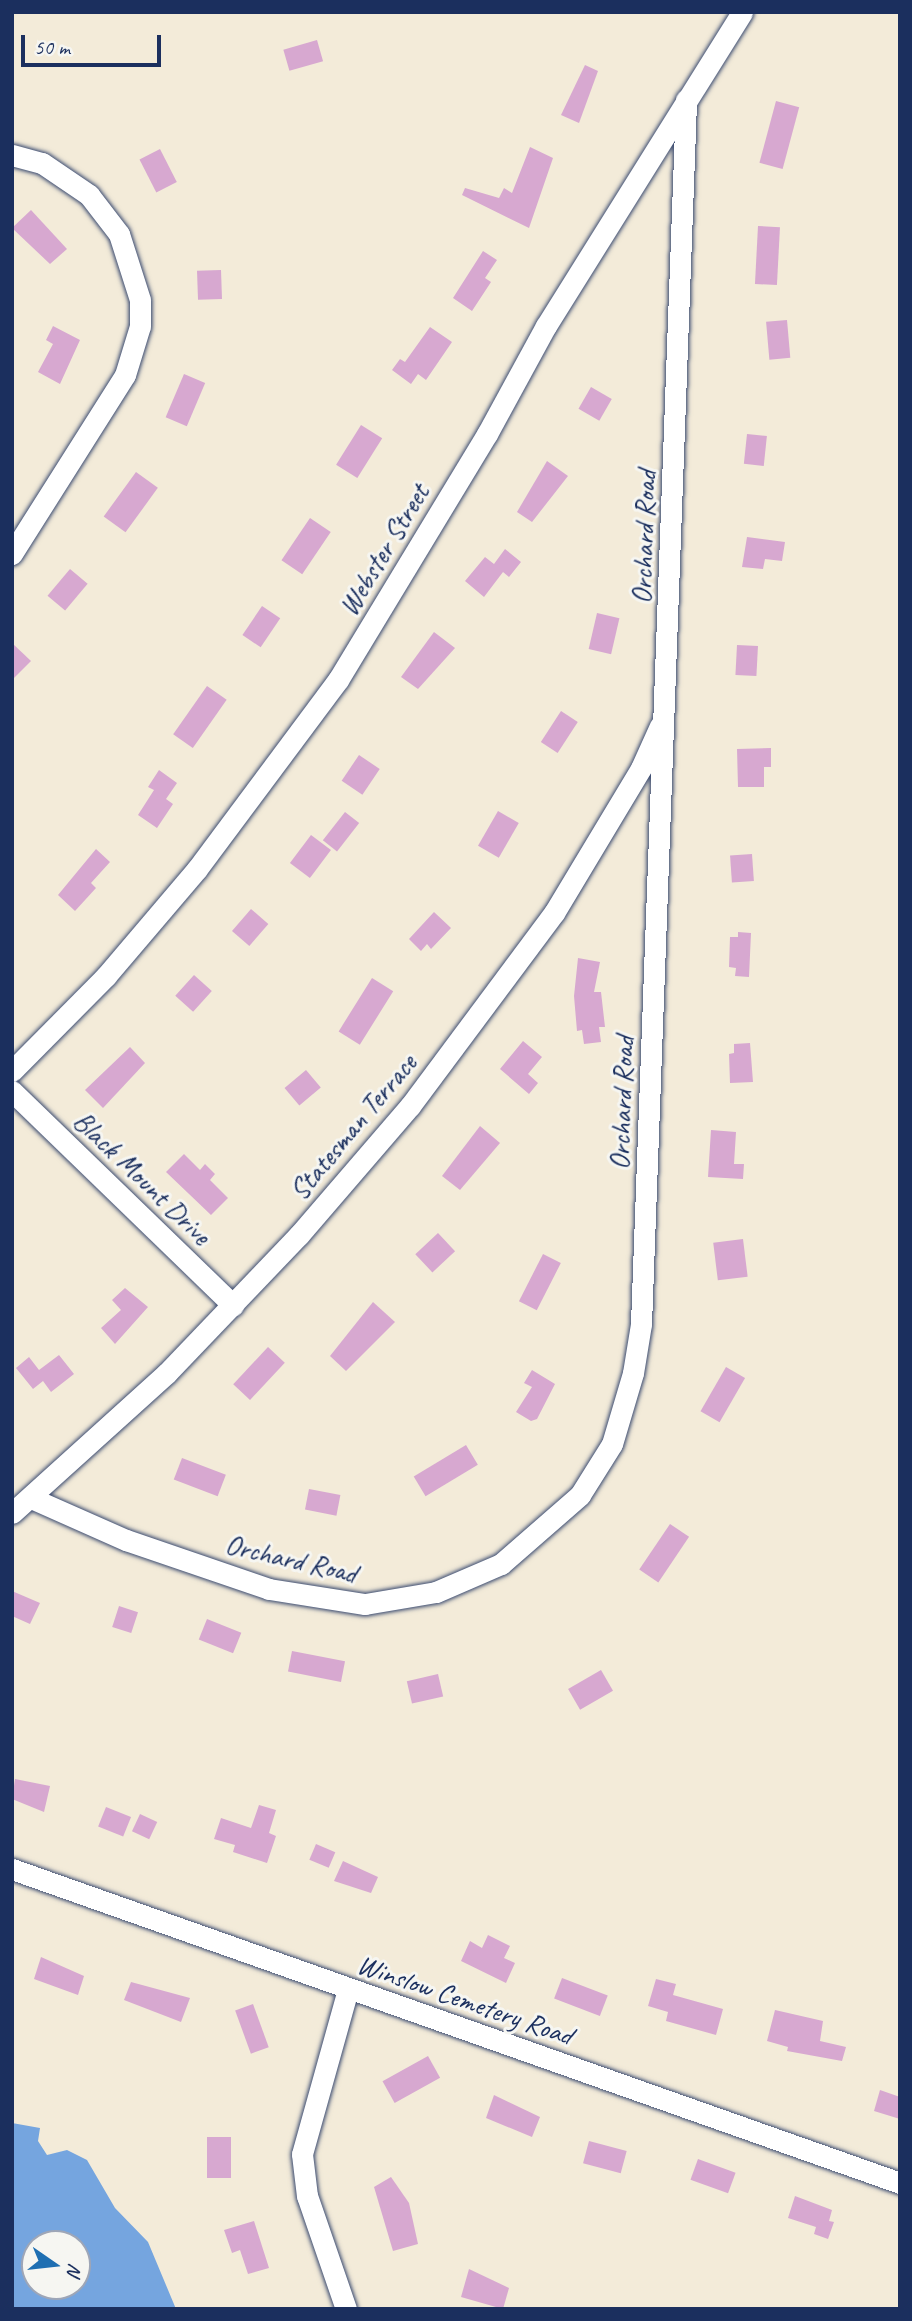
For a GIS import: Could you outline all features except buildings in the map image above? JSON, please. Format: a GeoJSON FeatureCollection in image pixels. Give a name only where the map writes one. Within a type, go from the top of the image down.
{"type":"FeatureCollection","features":[{"type":"Feature","properties":{"kind":"street","name":"Webster Street"},"geometry":{"type":"LineString","coordinates":[[12,1071],[106,976],[197,869],[338,680],[487,434],[546,326],[741,12]]}},
{"type":"Feature","properties":{"kind":"street","name":"Orchard Road"},"geometry":{"type":"LineString","coordinates":[[31,1498],[126,1540],[269,1589],[365,1604],[436,1592],[501,1564],[580,1495],[612,1444],[633,1373],[641,1324],[686,100]]}},
{"type":"Feature","properties":{"kind":"street"},"geometry":{"type":"LineString","coordinates":[[12,155],[42,163],[89,195],[119,234],[140,300],[140,326],[125,375],[12,554]]}},
{"type":"Feature","properties":{"kind":"street","name":"Statesman Terrace"},"geometry":{"type":"LineString","coordinates":[[12,1513],[167,1373],[368,1157],[495,995],[560,903],[641,768],[664,718]]}},
{"type":"Feature","properties":{"kind":"street","name":"Black Mount Drive"},"geometry":{"type":"LineString","coordinates":[[12,1091],[233,1305]]}},
{"type":"Feature","properties":{"kind":"street","name":"Winslow Cemetery Road"},"geometry":{"type":"LineString","coordinates":[[12,1869],[900,2183]]}},
{"type":"Feature","properties":{"kind":"street"},"geometry":{"type":"LineString","coordinates":[[346,2309],[307,2196],[302,2154],[348,1989]]}},
{"type":"Feature","properties":{"kind":"water"},"geometry":{"type":"Polygon","coordinates":[[[12,2123],[40,2128],[38,2141],[47,2155],[67,2150],[87,2160],[115,2208],[148,2242],[176,2309],[12,2309],[12,2123]]]}}]}
